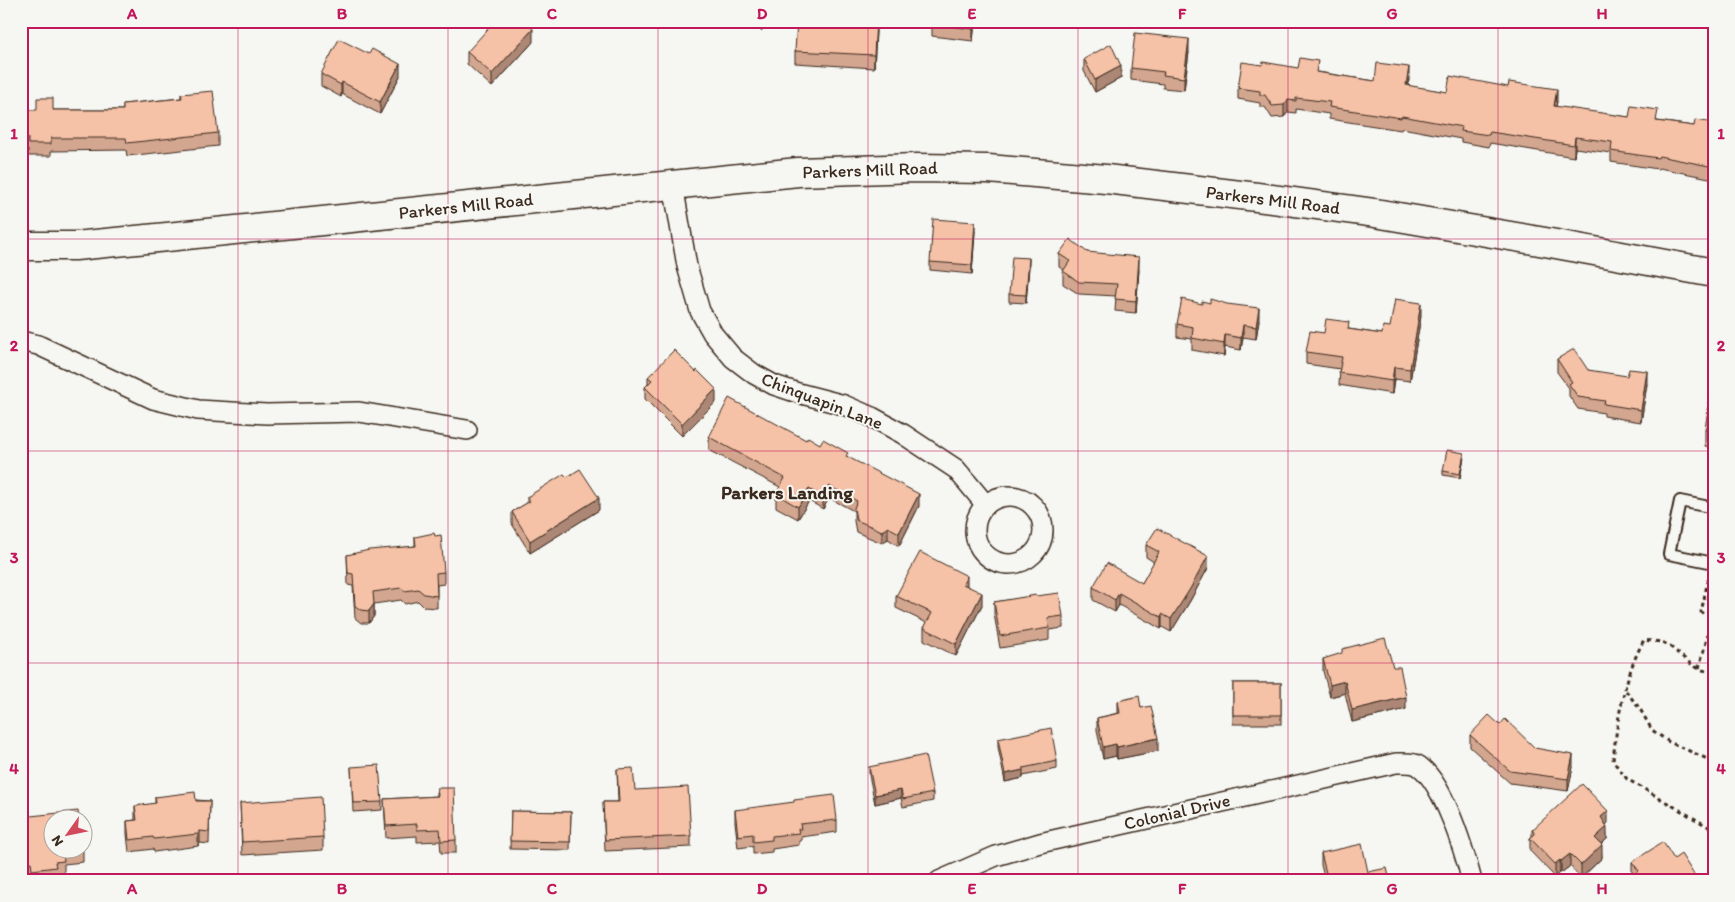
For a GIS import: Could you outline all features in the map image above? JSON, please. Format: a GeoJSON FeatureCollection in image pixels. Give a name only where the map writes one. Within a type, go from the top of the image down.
{"type":"FeatureCollection","features":[{"type":"Feature","properties":{"kind":"main road","name":"Parkers Mill Road"},"geometry":{"type":"LineString","coordinates":[[21,246],[75,246],[798,172],[916,168],[988,169],[1106,179],[1257,197],[1376,214],[1714,273]]}},
{"type":"Feature","properties":{"kind":"street","name":"Chinquapin Lane"},"geometry":{"type":"LineString","coordinates":[[673,185],[687,266],[700,311],[713,334],[733,358],[754,374],[774,385],[798,394],[844,406],[872,417],[903,434],[956,469],[986,505]]}},
{"type":"Feature","properties":{"kind":"street"},"geometry":{"type":"LineString","coordinates":[[21,341],[38,345],[153,399],[198,410],[267,414],[359,412],[467,430]]}},
{"type":"Feature","properties":{"kind":"street","name":"Colonial Drive"},"geometry":{"type":"LineString","coordinates":[[939,881],[996,856],[1040,843],[1396,763],[1419,766],[1438,788],[1454,825],[1472,881]]}},
{"type":"Feature","properties":{"kind":"lane"},"geometry":{"type":"LineString","coordinates":[[1714,508],[1680,501],[1669,554],[1714,563]]}},
{"type":"Feature","properties":{"kind":"path"},"geometry":{"type":"LineString","coordinates":[[1699,668],[1713,616],[1701,612],[1708,585]]}},
{"type":"Feature","properties":{"kind":"path"},"geometry":{"type":"LineString","coordinates":[[1714,672],[1707,672],[1699,668],[1663,643],[1644,640],[1635,657],[1625,690],[1617,725],[1614,761],[1627,779],[1714,830]]}},
{"type":"Feature","properties":{"kind":"path"},"geometry":{"type":"LineString","coordinates":[[1625,690],[1640,709],[1652,730],[1669,742],[1714,762]]}},
{"type":"Feature","properties":{"kind":"building"},"geometry":{"type":"Polygon","coordinates":[[[495,21],[524,21],[533,29],[492,74],[467,52],[495,21]]]}},
{"type":"Feature","properties":{"kind":"building"},"geometry":{"type":"Polygon","coordinates":[[[797,21],[876,21],[874,55],[795,51],[797,21]]]}},
{"type":"Feature","properties":{"kind":"building"},"geometry":{"type":"Polygon","coordinates":[[[932,21],[974,21],[973,29],[932,24],[932,21]]]}},
{"type":"Feature","properties":{"kind":"building"},"geometry":{"type":"Polygon","coordinates":[[[1135,33],[1189,39],[1184,78],[1163,75],[1164,72],[1131,68],[1135,33]]]}},
{"type":"Feature","properties":{"kind":"building"},"geometry":{"type":"Polygon","coordinates":[[[339,39],[369,54],[372,49],[400,64],[380,102],[342,82],[341,85],[321,74],[339,39]]]}},
{"type":"Feature","properties":{"kind":"building"},"geometry":{"type":"Polygon","coordinates":[[[1111,44],[1121,66],[1095,80],[1084,59],[1111,44]]]}},
{"type":"Feature","properties":{"kind":"building"},"geometry":{"type":"Polygon","coordinates":[[[1300,58],[1318,61],[1316,72],[1375,81],[1377,63],[1409,67],[1406,85],[1447,92],[1450,76],[1508,87],[1509,82],[1557,89],[1554,106],[1629,117],[1631,106],[1658,110],[1656,121],[1694,126],[1695,120],[1714,123],[1714,167],[1659,156],[1658,158],[1611,151],[1612,142],[1575,137],[1574,145],[1490,132],[1489,135],[1461,131],[1462,127],[1402,116],[1401,118],[1329,107],[1330,102],[1296,98],[1296,101],[1288,100],[1284,105],[1272,106],[1265,95],[1260,95],[1260,91],[1238,88],[1242,62],[1262,65],[1263,62],[1298,68],[1300,58]]]}},
{"type":"Feature","properties":{"kind":"building"},"geometry":{"type":"Polygon","coordinates":[[[213,91],[218,133],[127,143],[126,138],[51,138],[51,144],[28,144],[28,138],[21,138],[21,110],[37,110],[37,98],[53,98],[53,110],[123,110],[123,104],[182,98],[181,94],[213,91]]]}},
{"type":"Feature","properties":{"kind":"building"},"geometry":{"type":"Polygon","coordinates":[[[933,219],[975,222],[972,265],[930,262],[933,219]]]}},
{"type":"Feature","properties":{"kind":"building"},"geometry":{"type":"Polygon","coordinates":[[[1070,239],[1087,252],[1139,257],[1136,301],[1115,299],[1117,284],[1079,282],[1063,271],[1070,261],[1059,254],[1070,239]]]}},
{"type":"Feature","properties":{"kind":"building"},"geometry":{"type":"Polygon","coordinates":[[[1012,257],[1029,258],[1026,295],[1009,294],[1012,257]]]}},
{"type":"Feature","properties":{"kind":"building"},"geometry":{"type":"Polygon","coordinates":[[[1182,299],[1202,304],[1202,301],[1210,303],[1210,299],[1227,304],[1259,308],[1256,327],[1243,325],[1241,338],[1225,335],[1224,344],[1192,338],[1193,327],[1177,324],[1182,299]]]}},
{"type":"Feature","properties":{"kind":"building"},"geometry":{"type":"Polygon","coordinates":[[[1395,299],[1421,303],[1410,369],[1394,367],[1392,381],[1339,373],[1342,357],[1306,352],[1310,331],[1324,333],[1326,319],[1349,322],[1348,329],[1382,334],[1383,326],[1390,327],[1395,299]]]}},
{"type":"Feature","properties":{"kind":"building"},"geometry":{"type":"Polygon","coordinates":[[[1574,349],[1588,370],[1627,376],[1629,369],[1647,371],[1641,410],[1604,404],[1605,401],[1578,397],[1569,384],[1572,382],[1557,359],[1574,349]]]}},
{"type":"Feature","properties":{"kind":"building"},"geometry":{"type":"Polygon","coordinates":[[[674,350],[716,389],[682,424],[645,387],[652,380],[648,377],[674,350]]]}},
{"type":"Feature","properties":{"kind":"building"},"geometry":{"type":"Polygon","coordinates":[[[1714,373],[1714,432],[1705,430],[1714,373]]]}},
{"type":"Feature","properties":{"kind":"building"},"geometry":{"type":"Polygon","coordinates":[[[729,398],[806,440],[808,437],[820,444],[823,439],[848,453],[846,456],[919,494],[899,533],[888,527],[882,531],[856,520],[854,508],[857,501],[829,486],[823,497],[809,489],[798,507],[776,494],[785,478],[709,437],[729,398]]]}},
{"type":"Feature","properties":{"kind":"building"},"geometry":{"type":"Polygon","coordinates":[[[1447,450],[1464,453],[1460,474],[1443,471],[1447,450]]]}},
{"type":"Feature","properties":{"kind":"building"},"geometry":{"type":"Polygon","coordinates":[[[580,469],[599,498],[530,541],[512,512],[530,501],[527,497],[564,474],[567,477],[580,469]]]}},
{"type":"Feature","properties":{"kind":"building"},"geometry":{"type":"Polygon","coordinates":[[[1157,528],[1208,556],[1171,619],[1162,614],[1161,617],[1119,593],[1115,600],[1093,587],[1107,563],[1142,583],[1159,552],[1146,545],[1157,528]]]}},
{"type":"Feature","properties":{"kind":"building"},"geometry":{"type":"Polygon","coordinates":[[[434,533],[435,536],[441,535],[444,572],[436,573],[437,596],[424,594],[418,589],[405,591],[401,588],[373,592],[374,604],[369,611],[361,610],[355,606],[353,574],[348,573],[347,555],[369,550],[416,546],[415,537],[434,533]]]}},
{"type":"Feature","properties":{"kind":"building"},"geometry":{"type":"Polygon","coordinates":[[[920,552],[967,576],[963,584],[982,593],[956,644],[924,628],[932,613],[896,596],[920,552]]]}},
{"type":"Feature","properties":{"kind":"building"},"geometry":{"type":"Polygon","coordinates":[[[1059,593],[1063,616],[1048,618],[1049,628],[1000,636],[994,602],[1059,593]]]}},
{"type":"Feature","properties":{"kind":"building"},"geometry":{"type":"Polygon","coordinates":[[[1385,638],[1393,667],[1400,667],[1406,697],[1352,710],[1345,681],[1330,685],[1323,659],[1342,653],[1342,649],[1385,638]]]}},
{"type":"Feature","properties":{"kind":"building"},"geometry":{"type":"Polygon","coordinates":[[[1233,683],[1281,683],[1281,715],[1233,715],[1233,683]]]}},
{"type":"Feature","properties":{"kind":"building"},"geometry":{"type":"Polygon","coordinates":[[[1139,696],[1141,708],[1151,706],[1158,738],[1117,747],[1116,744],[1103,747],[1097,718],[1120,713],[1118,701],[1139,696]]]}},
{"type":"Feature","properties":{"kind":"building"},"geometry":{"type":"Polygon","coordinates":[[[1489,715],[1500,725],[1505,719],[1535,748],[1573,755],[1568,779],[1510,771],[1470,735],[1489,715]]]}},
{"type":"Feature","properties":{"kind":"building"},"geometry":{"type":"Polygon","coordinates":[[[1051,728],[1057,761],[1005,774],[998,739],[1051,728]]]}},
{"type":"Feature","properties":{"kind":"building"},"geometry":{"type":"Polygon","coordinates":[[[925,755],[933,793],[903,799],[901,790],[875,795],[869,767],[925,755]]]}},
{"type":"Feature","properties":{"kind":"building"},"geometry":{"type":"Polygon","coordinates":[[[379,765],[382,802],[353,803],[351,767],[379,765]]]}},
{"type":"Feature","properties":{"kind":"building"},"geometry":{"type":"Polygon","coordinates":[[[633,768],[635,790],[688,787],[691,836],[605,840],[603,802],[619,802],[617,769],[633,768]]]}},
{"type":"Feature","properties":{"kind":"building"},"geometry":{"type":"Polygon","coordinates":[[[1582,784],[1608,811],[1601,817],[1607,827],[1595,838],[1602,845],[1581,865],[1570,854],[1555,864],[1530,838],[1535,834],[1532,830],[1582,784]]]}},
{"type":"Feature","properties":{"kind":"building"},"geometry":{"type":"Polygon","coordinates":[[[437,788],[454,788],[456,840],[441,841],[440,829],[417,830],[417,824],[386,826],[384,799],[438,796],[437,788]]]}},
{"type":"Feature","properties":{"kind":"building"},"geometry":{"type":"Polygon","coordinates":[[[195,792],[196,801],[210,801],[209,832],[200,831],[198,834],[129,840],[127,821],[137,820],[135,806],[156,803],[155,797],[195,792]]]}},
{"type":"Feature","properties":{"kind":"building"},"geometry":{"type":"Polygon","coordinates":[[[834,795],[837,820],[800,824],[801,829],[798,829],[799,833],[772,836],[772,840],[753,842],[753,834],[738,836],[735,810],[834,795]]]}},
{"type":"Feature","properties":{"kind":"building"},"geometry":{"type":"Polygon","coordinates":[[[321,797],[323,837],[242,842],[240,803],[321,797]]]}},
{"type":"Feature","properties":{"kind":"building"},"geometry":{"type":"Polygon","coordinates":[[[511,811],[571,812],[570,842],[510,841],[511,811]]]}},
{"type":"Feature","properties":{"kind":"building"},"geometry":{"type":"Polygon","coordinates":[[[42,815],[42,860],[64,861],[55,862],[56,867],[32,870],[31,862],[21,863],[21,817],[42,815]]]}},
{"type":"Feature","properties":{"kind":"building"},"geometry":{"type":"Polygon","coordinates":[[[1663,842],[1674,859],[1681,854],[1698,881],[1639,881],[1635,874],[1639,871],[1632,862],[1663,842]]]}},
{"type":"Feature","properties":{"kind":"building"},"geometry":{"type":"Polygon","coordinates":[[[1362,844],[1368,872],[1387,868],[1390,881],[1328,881],[1321,853],[1362,844]]]}},
{"type":"Feature","properties":{"kind":"district","name":"Parkers Landing"},"geometry":{"type":"Point","coordinates":[787,492]}}]}
